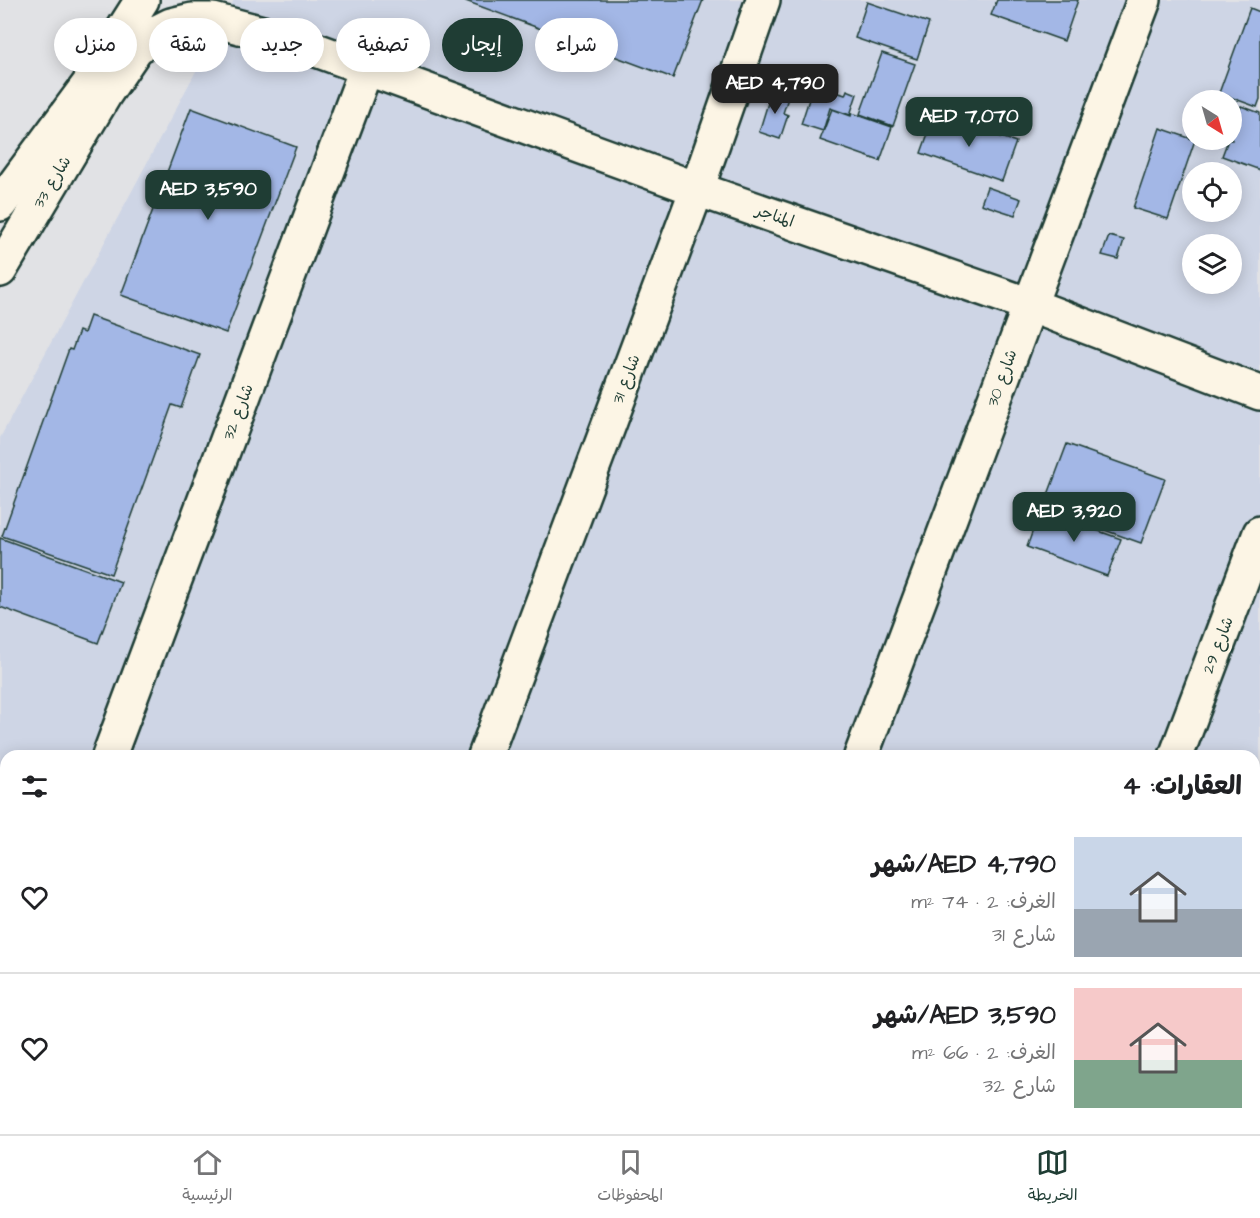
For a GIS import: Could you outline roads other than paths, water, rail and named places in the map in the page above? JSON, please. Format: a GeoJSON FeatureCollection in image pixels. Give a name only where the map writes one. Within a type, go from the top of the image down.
{"type":"FeatureCollection","features":[{"type":"Feature","properties":{"kind":"street"},"geometry":{"type":"LineString","coordinates":[[0,204],[97,89],[118,42],[142,0]]}},
{"type":"Feature","properties":{"kind":"street","name":"المناجر"},"geometry":{"type":"LineString","coordinates":[[227,0],[255,18]]}},
{"type":"Feature","properties":{"kind":"street","name":"شارع 31"},"geometry":{"type":"LineString","coordinates":[[486,750],[697,189],[764,0]]}},
{"type":"Feature","properties":{"kind":"street","name":"شارع 30"},"geometry":{"type":"LineString","coordinates":[[863,750],[1144,0]]}},
{"type":"Feature","properties":{"kind":"street","name":"المناجر"},"geometry":{"type":"LineString","coordinates":[[97,89],[151,35],[171,25],[192,20],[213,20],[240,27]]}},
{"type":"Feature","properties":{"kind":"street","name":"شارع 32"},"geometry":{"type":"LineString","coordinates":[[111,750],[365,72]]}},
{"type":"Feature","properties":{"kind":"street","name":"المناجر"},"geometry":{"type":"LineString","coordinates":[[374,72],[697,189],[1030,305],[1260,393]]}},
{"type":"Feature","properties":{"kind":"street","name":"شارع 33"},"geometry":{"type":"LineString","coordinates":[[0,270],[97,89]]}},
{"type":"Feature","properties":{"kind":"street","name":"شارع 29"},"geometry":{"type":"LineString","coordinates":[[1178,750],[1260,533]]}}]}
